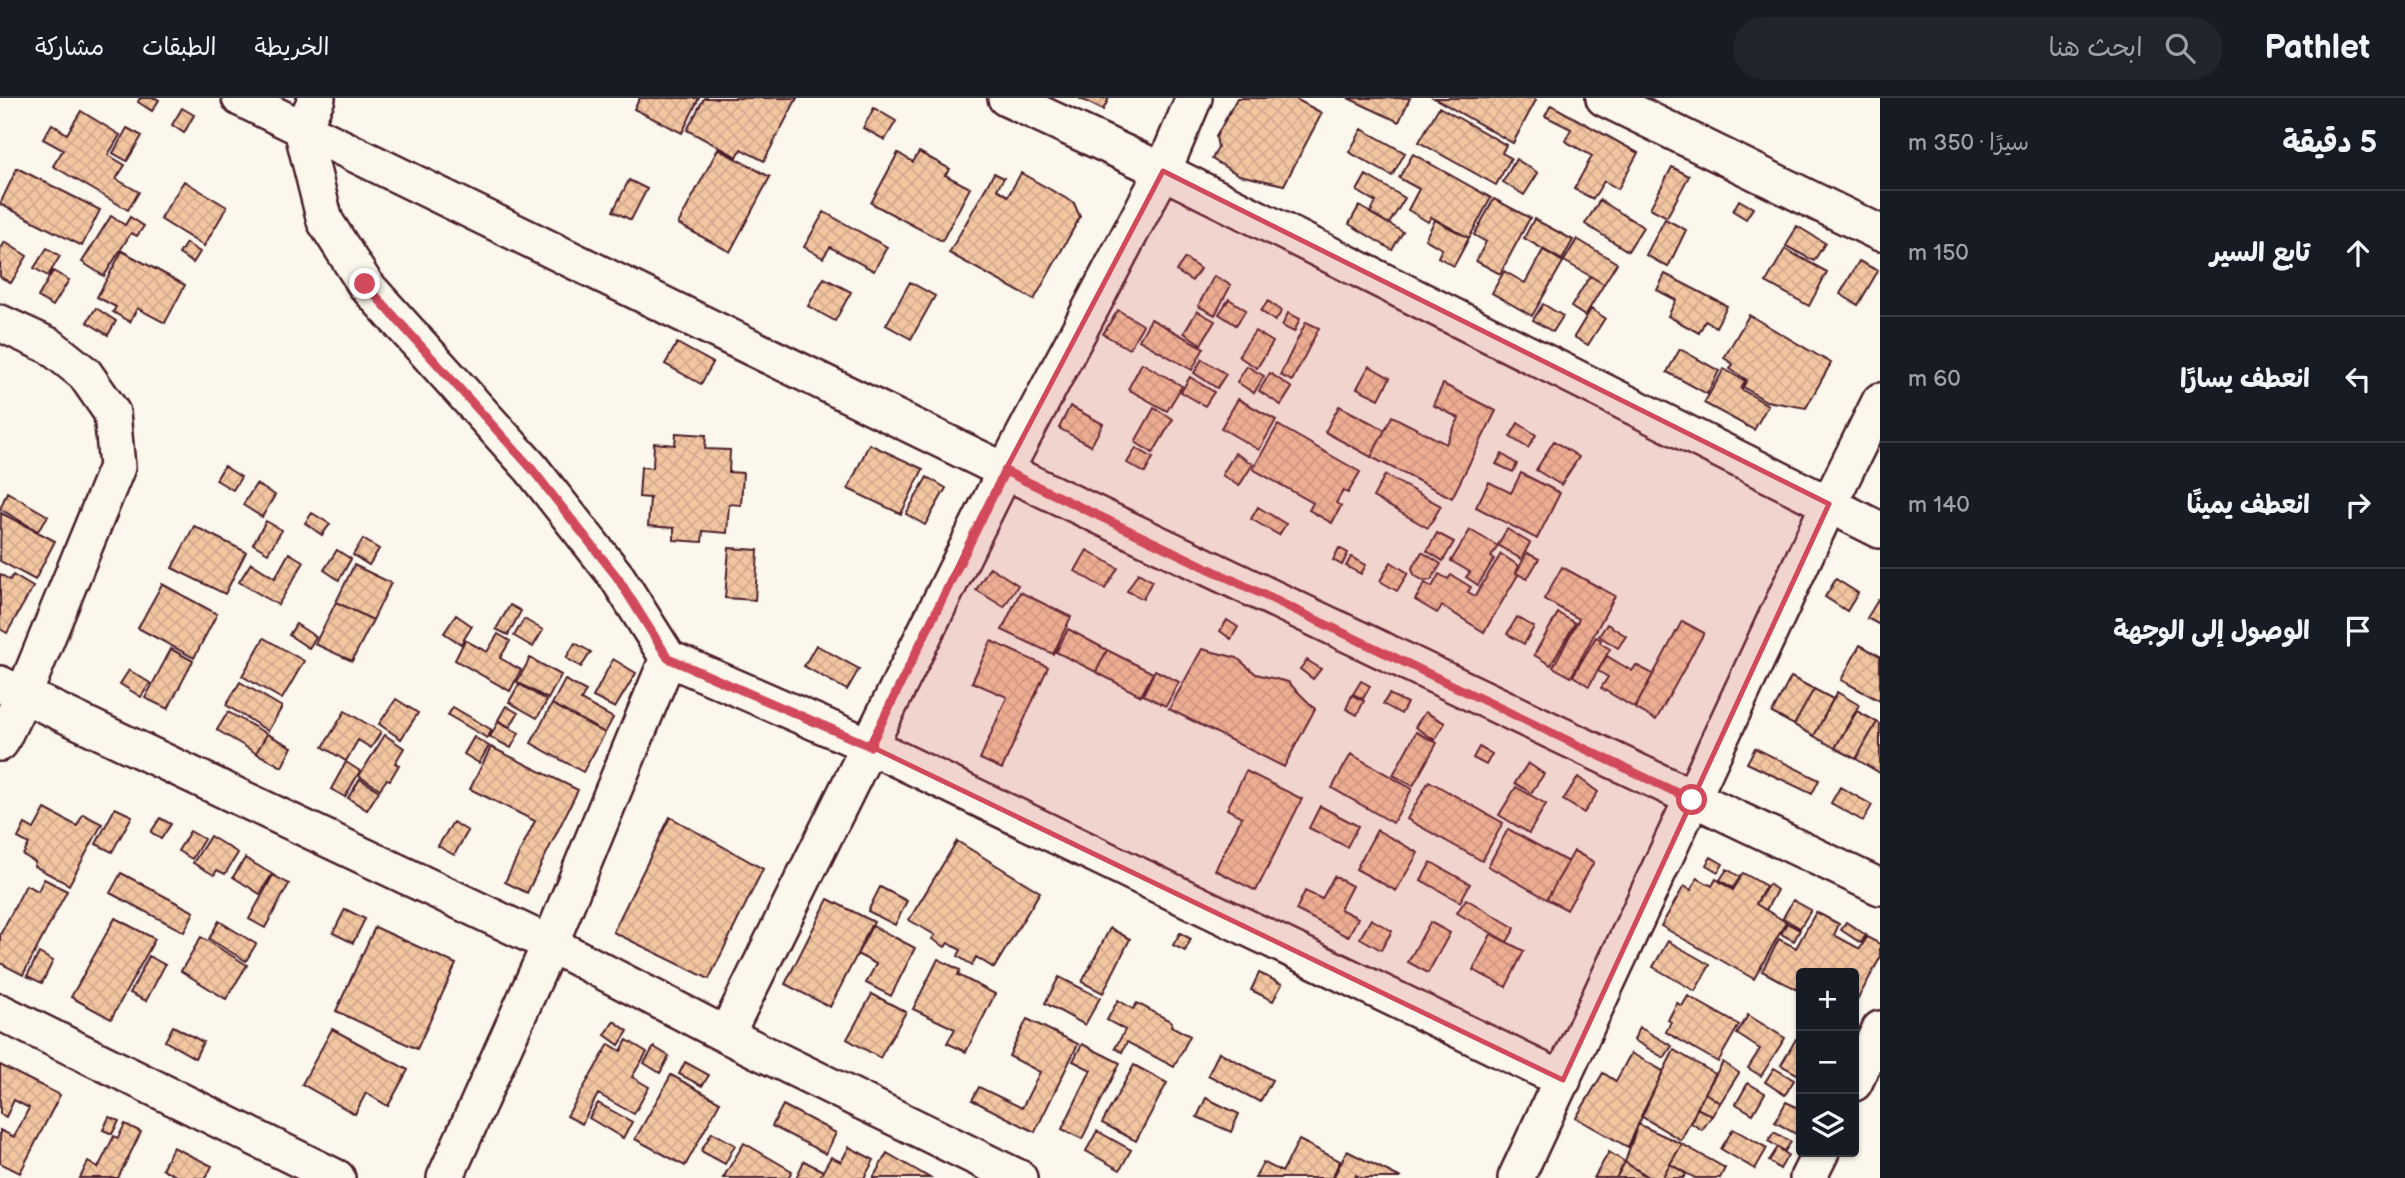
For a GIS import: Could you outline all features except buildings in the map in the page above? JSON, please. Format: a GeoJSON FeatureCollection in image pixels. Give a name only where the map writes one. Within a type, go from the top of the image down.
{"type":"FeatureCollection","features":[{"type":"Feature","properties":{"kind":"street"},"geometry":{"type":"LineString","coordinates":[[240,98],[310,113],[1005,471],[1692,800],[1880,887]]}},
{"type":"Feature","properties":{"kind":"street"},"geometry":{"type":"LineString","coordinates":[[1006,98],[1163,171],[1880,530]]}},
{"type":"Feature","properties":{"kind":"street"},"geometry":{"type":"LineString","coordinates":[[726,1035],[1005,471],[1163,171],[1194,98]]}},
{"type":"Feature","properties":{"kind":"street"},"geometry":{"type":"LineString","coordinates":[[1604,98],[1880,233]]}},
{"type":"Feature","properties":{"kind":"street"},"geometry":{"type":"LineString","coordinates":[[310,113],[325,221],[365,284],[531,468],[617,577],[668,658],[870,746],[1563,1080]]}},
{"type":"Feature","properties":{"kind":"street"},"geometry":{"type":"LineString","coordinates":[[0,323],[50,346],[85,374],[112,413],[117,467],[12,690],[0,743]]}},
{"type":"Feature","properties":{"kind":"street"},"geometry":{"type":"LineString","coordinates":[[1516,1178],[1829,504],[1880,401]]}},
{"type":"Feature","properties":{"kind":"street"},"geometry":{"type":"LineString","coordinates":[[444,1178],[550,944],[668,658]]}},
{"type":"Feature","properties":{"kind":"street"},"geometry":{"type":"LineString","coordinates":[[12,690],[550,944],[726,1035],[1019,1178]]}},
{"type":"Feature","properties":{"kind":"street"},"geometry":{"type":"LineString","coordinates":[[0,1012],[337,1178]]}},
{"type":"Feature","properties":{"kind":"street"},"geometry":{"type":"LineString","coordinates":[[1859,1073],[1880,1029]]}},
{"type":"Feature","properties":{"kind":"street"},"geometry":{"type":"LineString","coordinates":[[1808,1178],[1818,1157]]}},
{"type":"Feature","properties":{"kind":"highlighted area"},"geometry":{"type":"Polygon","coordinates":[[[1163,171],[1829,504],[1563,1080],[870,746],[1005,471],[1163,171]]]}},
{"type":"Feature","properties":{"kind":"route"},"geometry":{"type":"LineString","coordinates":[[365,284],[531,468],[617,577],[668,658],[870,746],[1005,471],[1692,800]]}}]}
